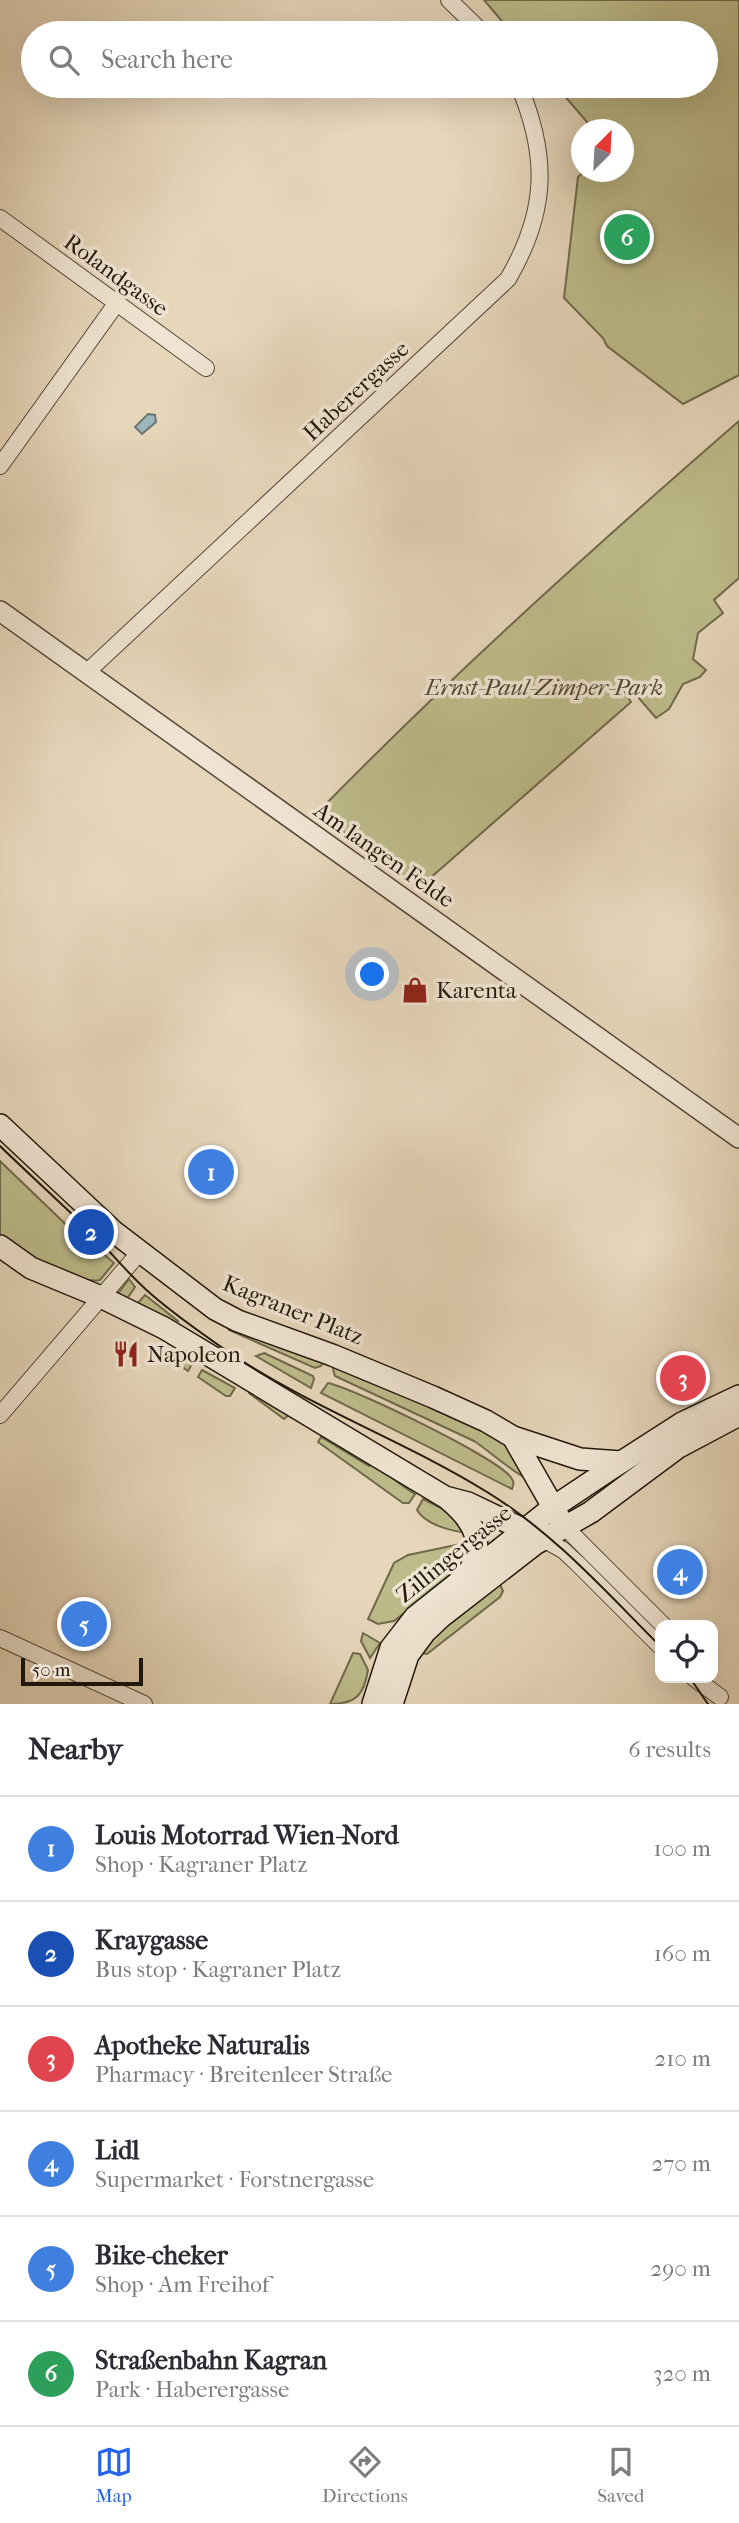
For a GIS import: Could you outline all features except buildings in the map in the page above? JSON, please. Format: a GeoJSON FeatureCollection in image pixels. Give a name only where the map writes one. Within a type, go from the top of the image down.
{"type":"FeatureCollection","features":[{"type":"Feature","properties":{"kind":"main road","name":"Kagraner Platz"},"geometry":{"type":"LineString","coordinates":[[0,1125],[139,1253],[201,1300],[238,1321],[343,1359],[486,1421],[513,1437],[580,1459],[621,1462]]}},
{"type":"Feature","properties":{"kind":"main road"},"geometry":{"type":"LineString","coordinates":[[0,1246],[31,1268],[101,1297],[164,1328],[445,1497],[471,1522],[476,1539],[476,1556],[466,1577]]}},
{"type":"Feature","properties":{"kind":"main road"},"geometry":{"type":"LineString","coordinates":[[545,1527],[621,1462],[682,1423],[739,1396]]}},
{"type":"Feature","properties":{"kind":"main road"},"geometry":{"type":"LineString","coordinates":[[445,1497],[545,1527],[591,1512],[677,1448],[739,1415]]}},
{"type":"Feature","properties":{"kind":"main road"},"geometry":{"type":"LineString","coordinates":[[513,1437],[545,1527]]}},
{"type":"Feature","properties":{"kind":"main road","name":"Zillingergasse"},"geometry":{"type":"LineString","coordinates":[[373,1704],[386,1660],[415,1617],[466,1577],[545,1527]]}},
{"type":"Feature","properties":{"kind":"main road","name":"Zillingergasse"},"geometry":{"type":"LineString","coordinates":[[393,1704],[406,1658],[425,1632],[545,1527]]}},
{"type":"Feature","properties":{"kind":"street"},"geometry":{"type":"LineString","coordinates":[[449,0],[471,21]]}},
{"type":"Feature","properties":{"kind":"street","name":"Haberergasse"},"geometry":{"type":"LineString","coordinates":[[86,673],[508,279],[524,251],[535,222],[541,177],[534,130],[523,98]]}},
{"type":"Feature","properties":{"kind":"street","name":"Rolandgasse"},"geometry":{"type":"LineString","coordinates":[[0,218],[206,368]]}},
{"type":"Feature","properties":{"kind":"street"},"geometry":{"type":"LineString","coordinates":[[0,466],[116,304]]}},
{"type":"Feature","properties":{"kind":"street","name":"Am langen Felde"},"geometry":{"type":"LineString","coordinates":[[0,611],[739,1138]]}},
{"type":"Feature","properties":{"kind":"street"},"geometry":{"type":"LineString","coordinates":[[0,1415],[139,1253]]}},
{"type":"Feature","properties":{"kind":"street"},"geometry":{"type":"LineString","coordinates":[[545,1527],[657,1620]]}},
{"type":"Feature","properties":{"kind":"street"},"geometry":{"type":"LineString","coordinates":[[545,1527],[563,1550],[655,1641]]}},
{"type":"Feature","properties":{"kind":"street"},"geometry":{"type":"LineString","coordinates":[[0,1638],[144,1704]]}},
{"type":"Feature","properties":{"kind":"street"},"geometry":{"type":"LineString","coordinates":[[700,1683],[722,1700]]}},
{"type":"Feature","properties":{"kind":"street"},"geometry":{"type":"LineString","coordinates":[[713,1683],[722,1700]]}},
{"type":"Feature","properties":{"kind":"green space"},"geometry":{"type":"Polygon","coordinates":[[[484,0],[739,0],[739,375],[683,404],[607,346],[603,338],[564,298],[577,182],[634,182],[634,119],[584,119],[566,98],[718,98],[718,21],[502,21],[484,0]]]}},
{"type":"Feature","properties":{"kind":"green space","name":"Ernst-Paul-Zimper-Park"},"geometry":{"type":"Polygon","coordinates":[[[739,421],[739,578],[714,600],[723,613],[698,633],[693,659],[706,670],[700,677],[683,684],[669,709],[656,718],[638,697],[622,687],[631,702],[420,887],[317,813],[419,711],[524,612],[739,421]]]}},
{"type":"Feature","properties":{"kind":"green space"},"geometry":{"type":"Polygon","coordinates":[[[0,1161],[82,1240],[85,1238],[114,1263],[100,1280],[90,1280],[64,1272],[0,1238],[0,1161]]]}},
{"type":"Feature","properties":{"kind":"green space"},"geometry":{"type":"Polygon","coordinates":[[[129,1279],[135,1287],[124,1303],[117,1295],[129,1279]]]}},
{"type":"Feature","properties":{"kind":"green space"},"geometry":{"type":"Polygon","coordinates":[[[145,1295],[178,1321],[174,1328],[135,1306],[145,1295]]]}},
{"type":"Feature","properties":{"kind":"green space"},"geometry":{"type":"Polygon","coordinates":[[[226,1326],[326,1358],[321,1366],[315,1368],[229,1330],[226,1326]]]}},
{"type":"Feature","properties":{"kind":"green space"},"geometry":{"type":"Polygon","coordinates":[[[158,1346],[192,1364],[188,1371],[158,1349],[158,1346]]]}},
{"type":"Feature","properties":{"kind":"green space"},"geometry":{"type":"Polygon","coordinates":[[[264,1353],[313,1376],[311,1388],[256,1356],[264,1353]]]}},
{"type":"Feature","properties":{"kind":"green space"},"geometry":{"type":"Polygon","coordinates":[[[336,1363],[480,1424],[510,1447],[529,1479],[474,1441],[335,1376],[333,1369],[336,1363]]]}},
{"type":"Feature","properties":{"kind":"green space"},"geometry":{"type":"Polygon","coordinates":[[[202,1370],[235,1388],[230,1396],[198,1377],[202,1370]]]}},
{"type":"Feature","properties":{"kind":"green space"},"geometry":{"type":"Polygon","coordinates":[[[328,1383],[394,1410],[456,1441],[502,1470],[512,1479],[512,1489],[321,1393],[328,1383]]]}},
{"type":"Feature","properties":{"kind":"green space"},"geometry":{"type":"Polygon","coordinates":[[[253,1387],[292,1412],[284,1419],[249,1393],[253,1387]]]}},
{"type":"Feature","properties":{"kind":"green space"},"geometry":{"type":"Polygon","coordinates":[[[321,1437],[369,1466],[372,1463],[415,1494],[409,1503],[403,1503],[318,1442],[321,1437]]]}},
{"type":"Feature","properties":{"kind":"green space"},"geometry":{"type":"Polygon","coordinates":[[[423,1499],[449,1512],[468,1533],[447,1529],[426,1520],[417,1510],[423,1499]]]}},
{"type":"Feature","properties":{"kind":"green space"},"geometry":{"type":"Polygon","coordinates":[[[470,1542],[464,1566],[394,1621],[378,1624],[368,1619],[394,1563],[408,1555],[470,1542]]]}},
{"type":"Feature","properties":{"kind":"green space"},"geometry":{"type":"Polygon","coordinates":[[[499,1582],[503,1591],[500,1597],[427,1654],[421,1653],[432,1637],[499,1582]]]}},
{"type":"Feature","properties":{"kind":"green space"},"geometry":{"type":"Polygon","coordinates":[[[363,1633],[380,1643],[370,1658],[361,1641],[363,1633]]]}},
{"type":"Feature","properties":{"kind":"green space"},"geometry":{"type":"Polygon","coordinates":[[[353,1653],[360,1654],[368,1670],[364,1685],[353,1700],[330,1704],[353,1653]]]}},
{"type":"Feature","properties":{"kind":"water"},"geometry":{"type":"Polygon","coordinates":[[[148,414],[155,415],[156,422],[142,434],[135,427],[148,414]]]}},
{"type":"Feature","properties":{"kind":"tram line"},"geometry":{"type":"LineString","coordinates":[[0,1146],[96,1237],[130,1274],[179,1317],[258,1371],[455,1473],[511,1508],[578,1564],[655,1641]]}},
{"type":"Feature","properties":{"kind":"tram line"},"geometry":{"type":"LineString","coordinates":[[693,1683],[708,1704]]}},
{"type":"Feature","properties":{"kind":"place","name":"Straßenbahn Kagran"},"geometry":{"type":"Point","coordinates":[627,237]}},
{"type":"Feature","properties":{"kind":"place","name":"Karenta"},"geometry":{"type":"Point","coordinates":[415,990]}},
{"type":"Feature","properties":{"kind":"place","name":"Louis Motorrad Wien-Nord"},"geometry":{"type":"Point","coordinates":[211,1172]}},
{"type":"Feature","properties":{"kind":"place","name":"Kraygasse"},"geometry":{"type":"Point","coordinates":[91,1232]}},
{"type":"Feature","properties":{"kind":"place","name":"Napoleon"},"geometry":{"type":"Point","coordinates":[126,1354]}},
{"type":"Feature","properties":{"kind":"place","name":"Apotheke Naturalis"},"geometry":{"type":"Point","coordinates":[683,1378]}},
{"type":"Feature","properties":{"kind":"place","name":"Lidl"},"geometry":{"type":"Point","coordinates":[680,1572]}},
{"type":"Feature","properties":{"kind":"place","name":"Bike-cheker"},"geometry":{"type":"Point","coordinates":[84,1624]}}]}
